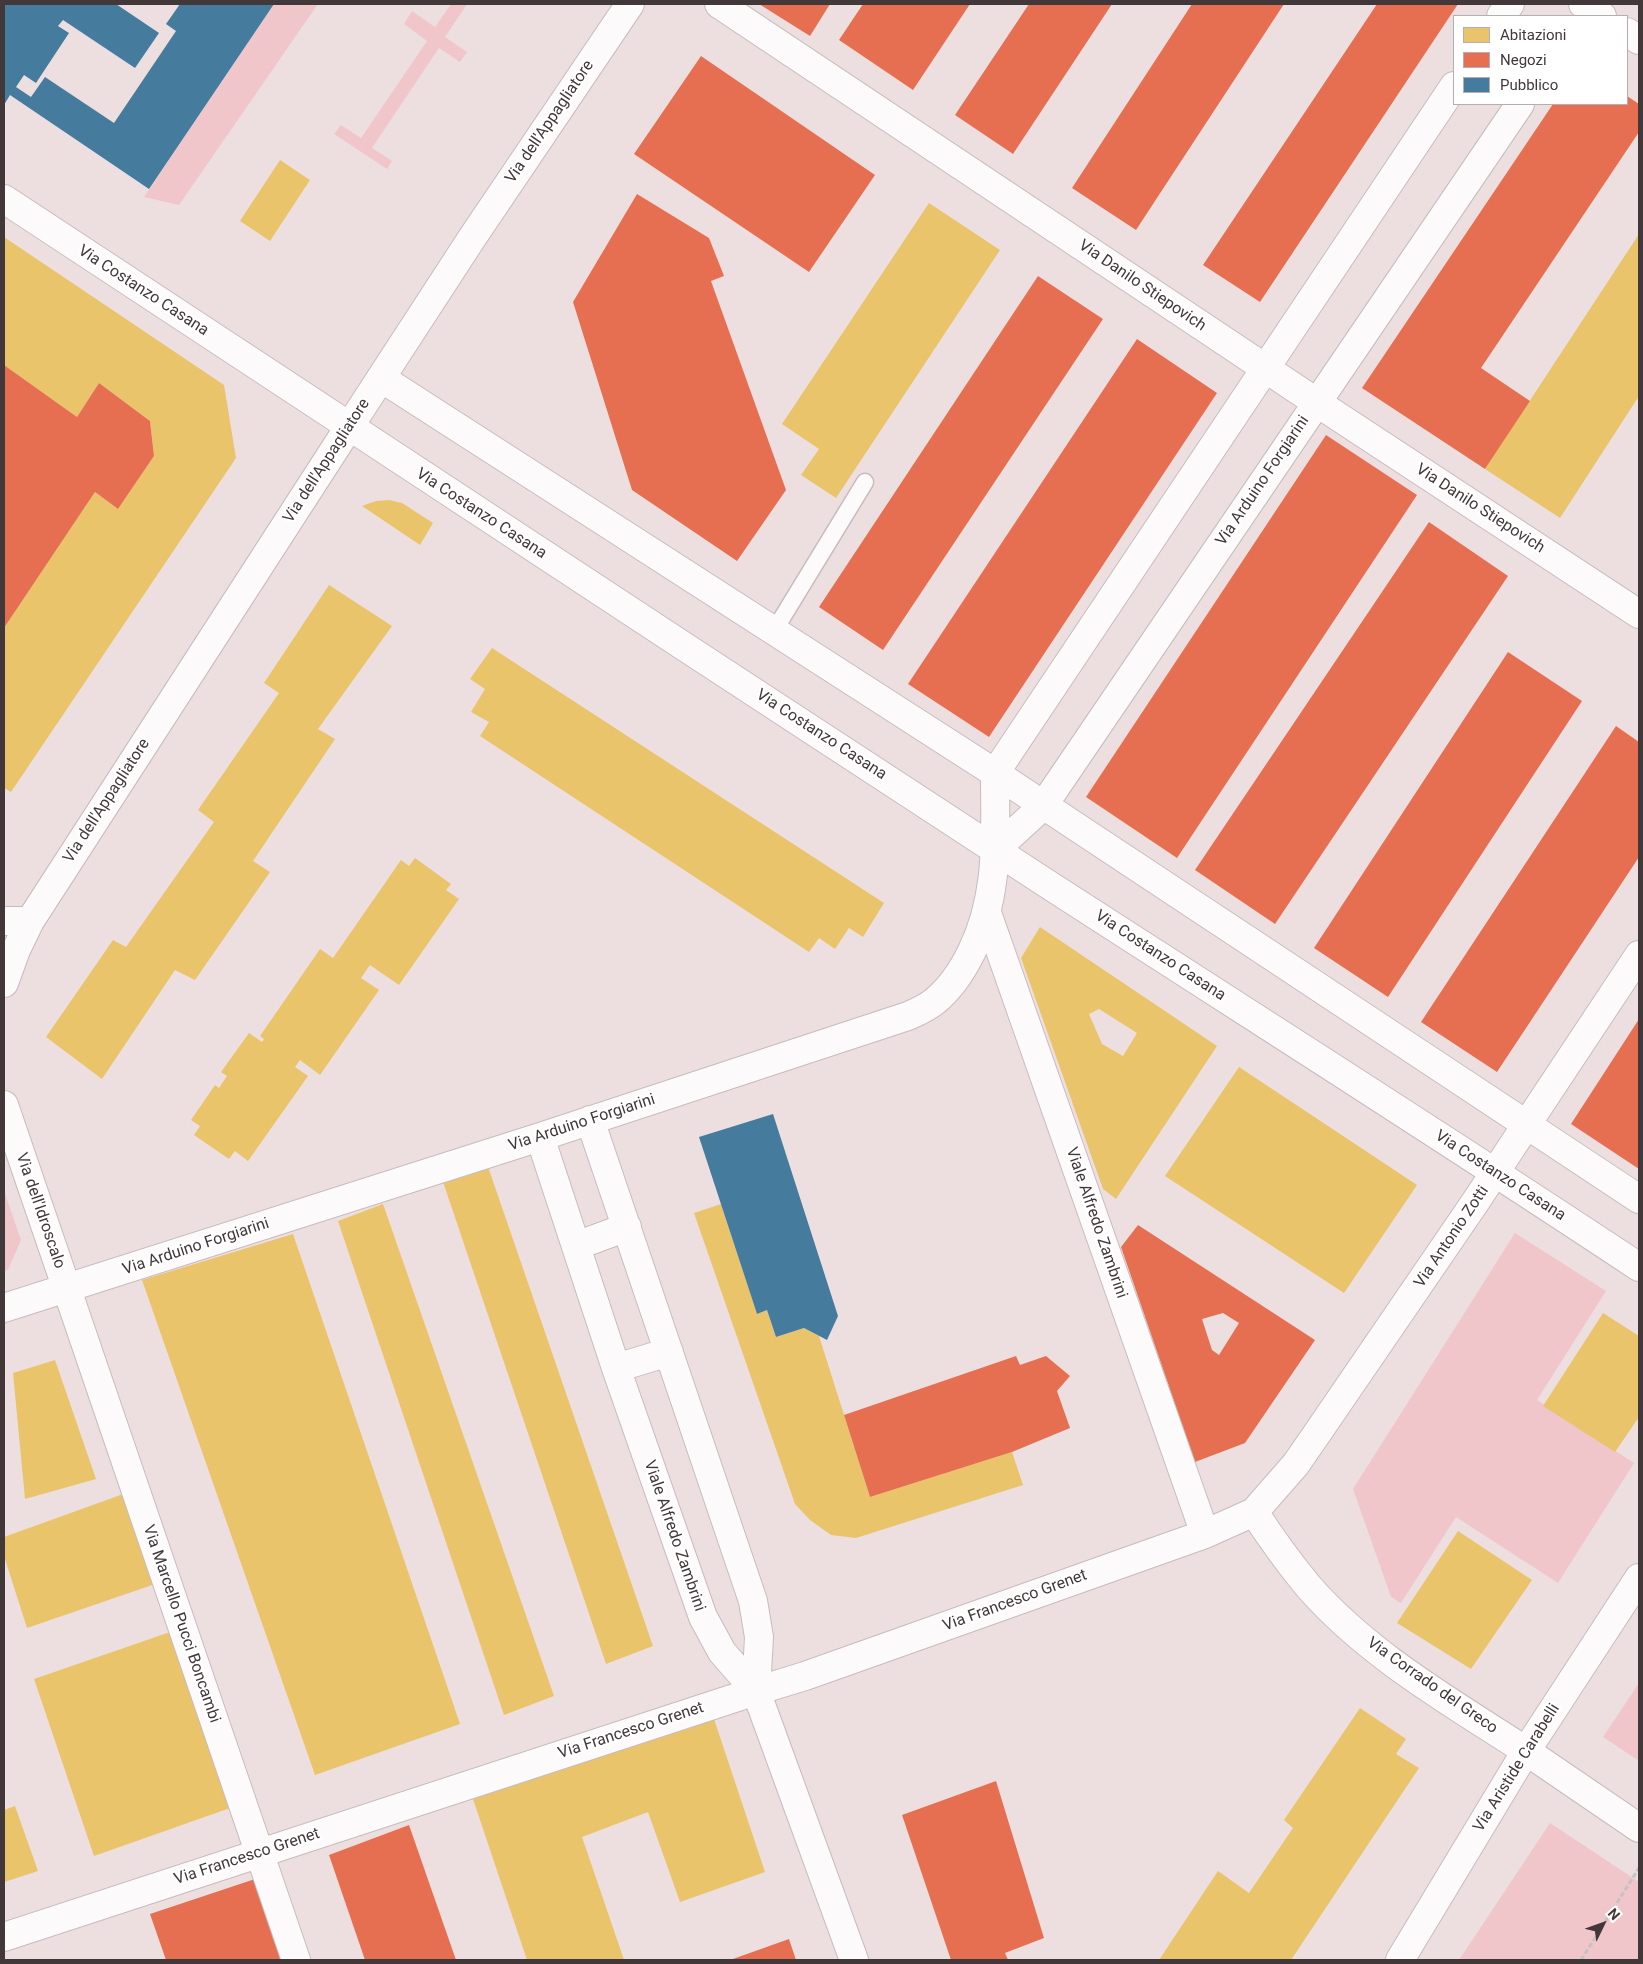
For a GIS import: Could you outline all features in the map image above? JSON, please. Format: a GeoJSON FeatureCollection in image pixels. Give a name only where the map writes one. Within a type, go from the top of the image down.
{"type":"FeatureCollection","features":[{"type":"Feature","properties":{"kind":"street","name":"Via dell'Appagliatore"},"geometry":{"type":"LineString","coordinates":[[4,983],[16,950],[17,921],[630,4]]}},
{"type":"Feature","properties":{"kind":"street","name":"Via Danilo Stiepovich"},"geometry":{"type":"LineString","coordinates":[[719,4],[1316,402],[1639,614]]}},
{"type":"Feature","properties":{"kind":"street"},"geometry":{"type":"LineString","coordinates":[[1502,15],[1510,4]]}},
{"type":"Feature","properties":{"kind":"street"},"geometry":{"type":"LineString","coordinates":[[1628,33],[1639,40]]}},
{"type":"Feature","properties":{"kind":"street"},"geometry":{"type":"LineString","coordinates":[[994,773],[1453,87]]}},
{"type":"Feature","properties":{"kind":"street","name":"Via Arduino Forgiarini"},"geometry":{"type":"LineString","coordinates":[[996,849],[1042,806],[1519,105]]}},
{"type":"Feature","properties":{"kind":"street","name":"Via Costanzo Casana"},"geometry":{"type":"LineString","coordinates":[[4,199],[349,427],[996,849],[1496,1172],[1639,1268]]}},
{"type":"Feature","properties":{"kind":"street"},"geometry":{"type":"LineString","coordinates":[[381,378],[994,773],[1639,1199]]}},
{"type":"Feature","properties":{"kind":"street","name":"Via Arduino Forgiarini"},"geometry":{"type":"LineString","coordinates":[[4,1308],[540,1137],[908,1016],[920,1010],[934,1002],[957,978],[976,942],[987,913],[996,849],[994,773]]}},
{"type":"Feature","properties":{"kind":"street","name":"Viale Alfredo Zambrini"},"geometry":{"type":"LineString","coordinates":[[987,913],[1205,1534]]}},
{"type":"Feature","properties":{"kind":"street","name":"Via Antonio Zotti"},"geometry":{"type":"LineString","coordinates":[[1254,1512],[1296,1464],[1496,1172],[1639,955]]}},
{"type":"Feature","properties":{"kind":"street","name":"Via dell'Idroscalo"},"geometry":{"type":"LineString","coordinates":[[4,1105],[66,1288]]}},
{"type":"Feature","properties":{"kind":"street","name":"Viale Alfredo Zambrini"},"geometry":{"type":"LineString","coordinates":[[590,1120],[753,1601],[759,1637],[756,1691]]}},
{"type":"Feature","properties":{"kind":"street","name":"Viale Alfredo Zambrini"},"geometry":{"type":"LineString","coordinates":[[540,1137],[616,1368],[703,1617],[722,1652],[756,1691],[854,1960]]}},
{"type":"Feature","properties":{"kind":"street"},"geometry":{"type":"LineString","coordinates":[[576,1246],[627,1227]]}},
{"type":"Feature","properties":{"kind":"street","name":"Via Marcello Pucci Boncambi"},"geometry":{"type":"LineString","coordinates":[[66,1288],[296,1960]]}},
{"type":"Feature","properties":{"kind":"street"},"geometry":{"type":"LineString","coordinates":[[616,1368],[669,1352]]}},
{"type":"Feature","properties":{"kind":"street","name":"Via Francesco Grenet"},"geometry":{"type":"LineString","coordinates":[[4,1938],[814,1673],[1205,1534],[1254,1512]]}},
{"type":"Feature","properties":{"kind":"street","name":"Via Corrado del Greco"},"geometry":{"type":"LineString","coordinates":[[1254,1512],[1280,1550],[1309,1586],[1365,1640],[1407,1672],[1639,1828]]}},
{"type":"Feature","properties":{"kind":"street","name":"Via Aristide Carabelli"},"geometry":{"type":"LineString","coordinates":[[1400,1960],[1526,1751],[1639,1578]]}},
{"type":"Feature","properties":{"kind":"lane"},"geometry":{"type":"LineString","coordinates":[[774,632],[865,482]]}},
{"type":"Feature","properties":{"kind":"path"},"geometry":{"type":"LineString","coordinates":[[1581,1960],[1639,1868]]}},
{"type":"Feature","properties":{"kind":"shaded area"},"geometry":{"type":"Polygon","coordinates":[[[274,4],[318,4],[179,205],[144,197],[274,4]]]}},
{"type":"Feature","properties":{"kind":"shaded area"},"geometry":{"type":"Polygon","coordinates":[[[451,4],[467,4],[445,37],[467,52],[460,62],[439,48],[372,148],[392,161],[387,169],[334,134],[341,125],[361,138],[427,41],[404,24],[412,11],[435,27],[451,4]]]}},
{"type":"Feature","properties":{"kind":"shaded area"},"geometry":{"type":"Polygon","coordinates":[[[4,1191],[21,1240],[8,1270],[4,1271],[4,1191]]]}},
{"type":"Feature","properties":{"kind":"shaded area"},"geometry":{"type":"Polygon","coordinates":[[[1515,1233],[1606,1291],[1537,1400],[1634,1463],[1558,1583],[1456,1517],[1401,1603],[1391,1597],[1353,1489],[1515,1233]]]}},
{"type":"Feature","properties":{"kind":"shaded area"},"geometry":{"type":"Polygon","coordinates":[[[1639,1683],[1639,1761],[1603,1737],[1639,1683]]]}},
{"type":"Feature","properties":{"kind":"shaded area"},"geometry":{"type":"Polygon","coordinates":[[[1550,1823],[1639,1882],[1639,1960],[1459,1960],[1550,1823]]]}},
{"type":"Feature","properties":{"kind":"building: Abitazioni"},"geometry":{"type":"Polygon","coordinates":[[[280,160],[310,180],[270,241],[240,221],[280,160]]]}},
{"type":"Feature","properties":{"kind":"building: Abitazioni"},"geometry":{"type":"Polygon","coordinates":[[[929,203],[1000,250],[836,498],[801,475],[819,449],[782,424],[929,203]]]}},
{"type":"Feature","properties":{"kind":"building: Abitazioni"},"geometry":{"type":"Polygon","coordinates":[[[1639,234],[1639,396],[1560,518],[1485,469],[1639,234]]]}},
{"type":"Feature","properties":{"kind":"building: Abitazioni"},"geometry":{"type":"Polygon","coordinates":[[[4,237],[224,385],[236,458],[11,792],[4,788],[4,628],[95,492],[118,509],[154,456],[150,421],[99,383],[77,417],[4,365],[4,237]]]}},
{"type":"Feature","properties":{"kind":"building: Abitazioni"},"geometry":{"type":"Polygon","coordinates":[[[389,500],[402,503],[433,523],[420,545],[362,506],[376,501],[389,500]]]}},
{"type":"Feature","properties":{"kind":"building: Abitazioni"},"geometry":{"type":"Polygon","coordinates":[[[329,585],[392,626],[318,729],[335,739],[253,861],[270,872],[195,980],[175,970],[102,1079],[46,1037],[113,940],[126,947],[214,822],[198,810],[279,693],[264,683],[329,585]]]}},
{"type":"Feature","properties":{"kind":"building: Abitazioni"},"geometry":{"type":"Polygon","coordinates":[[[492,648],[884,903],[863,937],[849,928],[835,949],[819,938],[809,952],[480,736],[489,722],[471,712],[485,689],[470,679],[492,648]]]}},
{"type":"Feature","properties":{"kind":"building: Abitazioni"},"geometry":{"type":"Polygon","coordinates":[[[415,858],[451,884],[446,890],[459,899],[399,985],[370,965],[361,978],[379,990],[320,1075],[300,1060],[295,1067],[308,1076],[248,1161],[235,1151],[229,1159],[194,1135],[200,1126],[191,1120],[215,1085],[219,1088],[227,1076],[221,1072],[249,1033],[262,1042],[264,1039],[260,1036],[320,949],[333,958],[401,860],[409,866],[415,858]]]}},
{"type":"Feature","properties":{"kind":"building: Abitazioni"},"geometry":{"type":"Polygon","coordinates":[[[1040,927],[1217,1046],[1116,1199],[1103,1189],[1021,958],[1040,927]],[[1099,1009],[1089,1014],[1102,1044],[1123,1056],[1137,1033],[1099,1009]]]}},
{"type":"Feature","properties":{"kind":"building: Abitazioni"},"geometry":{"type":"Polygon","coordinates":[[[1239,1067],[1417,1185],[1344,1293],[1165,1176],[1239,1067]]]}},
{"type":"Feature","properties":{"kind":"building: Abitazioni"},"geometry":{"type":"Polygon","coordinates":[[[485,1158],[653,1646],[606,1664],[441,1176],[485,1158]]]}},
{"type":"Feature","properties":{"kind":"building: Abitazioni"},"geometry":{"type":"Polygon","coordinates":[[[383,1204],[554,1696],[504,1715],[338,1221],[383,1204]]]}},
{"type":"Feature","properties":{"kind":"building: Abitazioni"},"geometry":{"type":"Polygon","coordinates":[[[721,1204],[757,1314],[767,1310],[776,1337],[804,1328],[819,1336],[870,1497],[1012,1452],[1023,1485],[856,1538],[831,1535],[810,1520],[795,1504],[694,1213],[721,1204]]]}},
{"type":"Feature","properties":{"kind":"building: Abitazioni"},"geometry":{"type":"Polygon","coordinates":[[[293,1234],[460,1724],[315,1775],[142,1280],[293,1234]]]}},
{"type":"Feature","properties":{"kind":"building: Abitazioni"},"geometry":{"type":"Polygon","coordinates":[[[1603,1313],[1639,1336],[1639,1417],[1615,1452],[1543,1406],[1603,1313]]]}},
{"type":"Feature","properties":{"kind":"building: Abitazioni"},"geometry":{"type":"Polygon","coordinates":[[[55,1360],[96,1479],[25,1499],[13,1373],[55,1360]]]}},
{"type":"Feature","properties":{"kind":"building: Abitazioni"},"geometry":{"type":"Polygon","coordinates":[[[126,1493],[158,1583],[27,1628],[4,1556],[4,1537],[126,1493]]]}},
{"type":"Feature","properties":{"kind":"building: Abitazioni"},"geometry":{"type":"Polygon","coordinates":[[[1458,1531],[1532,1580],[1471,1669],[1397,1623],[1458,1531]]]}},
{"type":"Feature","properties":{"kind":"building: Abitazioni"},"geometry":{"type":"Polygon","coordinates":[[[173,1631],[233,1807],[94,1856],[34,1679],[173,1631]]]}},
{"type":"Feature","properties":{"kind":"building: Abitazioni"},"geometry":{"type":"Polygon","coordinates":[[[1360,1708],[1406,1739],[1396,1754],[1419,1768],[1291,1960],[1159,1960],[1218,1871],[1249,1893],[1293,1828],[1284,1820],[1360,1708]]]}},
{"type":"Feature","properties":{"kind":"building: Abitazioni"},"geometry":{"type":"Polygon","coordinates":[[[714,1719],[765,1872],[680,1902],[648,1812],[582,1837],[624,1960],[527,1960],[473,1799],[714,1719]]]}},
{"type":"Feature","properties":{"kind":"building: Abitazioni"},"geometry":{"type":"Polygon","coordinates":[[[15,1806],[38,1871],[4,1882],[4,1810],[15,1806]]]}},
{"type":"Feature","properties":{"kind":"building: Negozi"},"geometry":{"type":"Polygon","coordinates":[[[759,4],[830,4],[810,36],[759,4]]]}},
{"type":"Feature","properties":{"kind":"building: Negozi"},"geometry":{"type":"Polygon","coordinates":[[[863,4],[970,4],[913,90],[839,40],[863,4]]]}},
{"type":"Feature","properties":{"kind":"building: Negozi"},"geometry":{"type":"Polygon","coordinates":[[[1029,4],[1112,4],[1013,154],[955,115],[1029,4]]]}},
{"type":"Feature","properties":{"kind":"building: Negozi"},"geometry":{"type":"Polygon","coordinates":[[[1192,4],[1284,4],[1136,230],[1072,188],[1192,4]]]}},
{"type":"Feature","properties":{"kind":"building: Negozi"},"geometry":{"type":"Polygon","coordinates":[[[1377,4],[1458,4],[1260,302],[1203,265],[1377,4]]]}},
{"type":"Feature","properties":{"kind":"building: Negozi"},"geometry":{"type":"Polygon","coordinates":[[[701,56],[875,175],[809,272],[634,154],[701,56]]]}},
{"type":"Feature","properties":{"kind":"building: Negozi"},"geometry":{"type":"Polygon","coordinates":[[[1628,97],[1639,104],[1639,132],[1481,368],[1530,401],[1485,469],[1362,388],[1552,105],[1628,105],[1628,97]]]}},
{"type":"Feature","properties":{"kind":"building: Negozi"},"geometry":{"type":"Polygon","coordinates":[[[637,194],[709,238],[724,276],[711,281],[786,490],[737,561],[632,490],[573,302],[637,194]]]}},
{"type":"Feature","properties":{"kind":"building: Negozi"},"geometry":{"type":"Polygon","coordinates":[[[1038,276],[1103,319],[883,650],[819,607],[1038,276]]]}},
{"type":"Feature","properties":{"kind":"building: Negozi"},"geometry":{"type":"Polygon","coordinates":[[[1137,339],[1217,393],[989,737],[908,684],[1137,339]]]}},
{"type":"Feature","properties":{"kind":"building: Negozi"},"geometry":{"type":"Polygon","coordinates":[[[4,365],[77,417],[99,383],[150,421],[154,456],[118,509],[95,492],[4,628],[4,365]]]}},
{"type":"Feature","properties":{"kind":"building: Negozi"},"geometry":{"type":"Polygon","coordinates":[[[1326,435],[1417,495],[1177,858],[1086,797],[1326,435]]]}},
{"type":"Feature","properties":{"kind":"building: Negozi"},"geometry":{"type":"Polygon","coordinates":[[[1429,522],[1508,576],[1275,924],[1195,870],[1429,522]]]}},
{"type":"Feature","properties":{"kind":"building: Negozi"},"geometry":{"type":"Polygon","coordinates":[[[1508,652],[1582,701],[1388,997],[1314,948],[1508,652]]]}},
{"type":"Feature","properties":{"kind":"building: Negozi"},"geometry":{"type":"Polygon","coordinates":[[[1616,726],[1639,742],[1639,857],[1497,1072],[1421,1022],[1616,726]]]}},
{"type":"Feature","properties":{"kind":"building: Negozi"},"geometry":{"type":"Polygon","coordinates":[[[1639,1019],[1639,1169],[1571,1124],[1639,1019]]]}},
{"type":"Feature","properties":{"kind":"building: Negozi"},"geometry":{"type":"Polygon","coordinates":[[[1138,1225],[1315,1340],[1245,1443],[1195,1462],[1121,1247],[1138,1225]],[[1223,1313],[1202,1319],[1212,1350],[1219,1355],[1239,1323],[1223,1313]]]}},
{"type":"Feature","properties":{"kind":"building: Negozi"},"geometry":{"type":"Polygon","coordinates":[[[1016,1356],[1020,1365],[1046,1356],[1070,1376],[1057,1391],[1070,1428],[1012,1452],[870,1497],[844,1415],[1016,1356]]]}},
{"type":"Feature","properties":{"kind":"building: Negozi"},"geometry":{"type":"Polygon","coordinates":[[[996,1781],[1044,1938],[1005,1953],[1008,1960],[951,1960],[902,1815],[996,1781]]]}},
{"type":"Feature","properties":{"kind":"building: Negozi"},"geometry":{"type":"Polygon","coordinates":[[[409,1825],[456,1960],[365,1960],[329,1855],[409,1825]]]}},
{"type":"Feature","properties":{"kind":"building: Negozi"},"geometry":{"type":"Polygon","coordinates":[[[258,1878],[287,1960],[166,1960],[150,1914],[258,1878]]]}},
{"type":"Feature","properties":{"kind":"building: Negozi"},"geometry":{"type":"Polygon","coordinates":[[[789,1939],[796,1960],[730,1960],[789,1939]]]}},
{"type":"Feature","properties":{"kind":"building: Pubblico"},"geometry":{"type":"Polygon","coordinates":[[[4,4],[116,4],[159,33],[135,68],[63,20],[58,26],[69,33],[36,83],[24,75],[16,87],[31,97],[45,77],[114,123],[176,31],[166,24],[180,4],[274,4],[149,189],[10,95],[4,105],[4,4]]]}},
{"type":"Feature","properties":{"kind":"building: Pubblico"},"geometry":{"type":"Polygon","coordinates":[[[773,1114],[838,1316],[827,1340],[804,1328],[776,1337],[767,1310],[757,1314],[699,1137],[773,1114]]]}}]}
